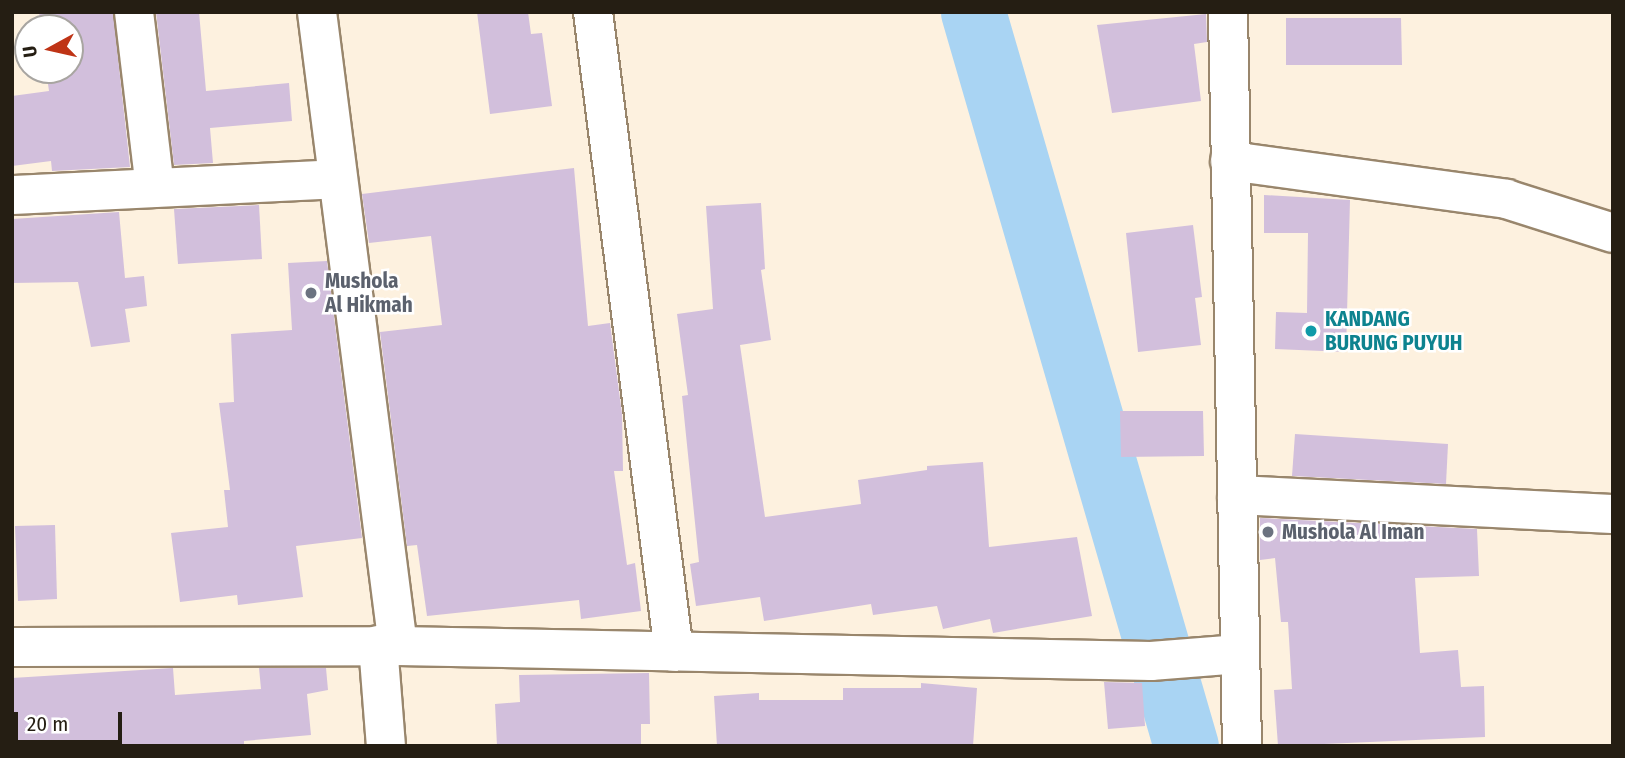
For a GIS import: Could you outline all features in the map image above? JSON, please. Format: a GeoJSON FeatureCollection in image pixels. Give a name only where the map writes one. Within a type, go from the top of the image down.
{"type":"FeatureCollection","features":[{"type":"Feature","properties":{"kind":"street"},"geometry":{"type":"LineString","coordinates":[[134,12],[155,188]]}},
{"type":"Feature","properties":{"kind":"street"},"geometry":{"type":"LineString","coordinates":[[317,12],[388,645],[386,746]]}},
{"type":"Feature","properties":{"kind":"street"},"geometry":{"type":"LineString","coordinates":[[593,12],[674,652]]}},
{"type":"Feature","properties":{"kind":"street"},"geometry":{"type":"LineString","coordinates":[[1228,12],[1242,746]]}},
{"type":"Feature","properties":{"kind":"street"},"geometry":{"type":"LineString","coordinates":[[1230,161],[1506,199],[1613,233]]}},
{"type":"Feature","properties":{"kind":"street"},"geometry":{"type":"LineString","coordinates":[[12,195],[337,179]]}},
{"type":"Feature","properties":{"kind":"street"},"geometry":{"type":"LineString","coordinates":[[1237,495],[1613,514]]}},
{"type":"Feature","properties":{"kind":"street"},"geometry":{"type":"LineString","coordinates":[[12,648],[388,645],[1167,659],[1240,654]]}},
{"type":"Feature","properties":{"kind":"building"},"geometry":{"type":"Polygon","coordinates":[[[113,12],[130,167],[52,171],[51,161],[12,166],[12,96],[49,91],[48,84],[84,84],[84,14],[39,14],[113,12]]]}},
{"type":"Feature","properties":{"kind":"building"},"geometry":{"type":"Polygon","coordinates":[[[156,12],[199,12],[206,91],[289,83],[292,121],[210,128],[213,163],[174,165],[156,12]]]}},
{"type":"Feature","properties":{"kind":"building"},"geometry":{"type":"Polygon","coordinates":[[[477,12],[528,12],[531,34],[542,33],[552,106],[490,114],[477,12]]]}},
{"type":"Feature","properties":{"kind":"building"},"geometry":{"type":"Polygon","coordinates":[[[1206,14],[1207,42],[1194,44],[1201,101],[1112,113],[1097,25],[1206,14]]]}},
{"type":"Feature","properties":{"kind":"building"},"geometry":{"type":"Polygon","coordinates":[[[1286,18],[1401,18],[1402,65],[1286,65],[1286,18]]]}},
{"type":"Feature","properties":{"kind":"building"},"geometry":{"type":"Polygon","coordinates":[[[574,168],[588,326],[610,323],[622,414],[623,471],[614,471],[627,565],[635,563],[641,611],[581,619],[579,600],[427,616],[417,545],[407,546],[380,332],[442,325],[431,236],[369,243],[362,194],[574,168]]]}},
{"type":"Feature","properties":{"kind":"building"},"geometry":{"type":"Polygon","coordinates":[[[1264,195],[1350,200],[1346,352],[1275,349],[1276,312],[1307,313],[1308,233],[1264,233],[1264,195]]]}},
{"type":"Feature","properties":{"kind":"building"},"geometry":{"type":"Polygon","coordinates":[[[761,203],[765,269],[761,270],[771,340],[740,345],[765,517],[861,504],[858,480],[927,470],[927,466],[983,462],[989,547],[1077,537],[1092,616],[993,633],[990,619],[943,629],[937,606],[873,615],[871,604],[764,621],[760,597],[696,606],[690,564],[699,562],[682,396],[688,395],[677,314],[713,309],[706,206],[761,203]]]}},
{"type":"Feature","properties":{"kind":"building"},"geometry":{"type":"Polygon","coordinates":[[[259,205],[262,259],[178,264],[174,209],[259,205]]]}},
{"type":"Feature","properties":{"kind":"building"},"geometry":{"type":"Polygon","coordinates":[[[119,212],[125,278],[144,276],[147,306],[125,309],[130,342],[91,347],[78,282],[12,283],[12,219],[119,212]]]}},
{"type":"Feature","properties":{"kind":"building"},"geometry":{"type":"Polygon","coordinates":[[[1193,225],[1202,297],[1195,298],[1201,345],[1138,352],[1126,233],[1193,225]]]}},
{"type":"Feature","properties":{"kind":"building"},"geometry":{"type":"Polygon","coordinates":[[[327,261],[362,538],[296,546],[303,597],[238,605],[237,595],[180,602],[171,533],[228,527],[224,490],[230,490],[219,403],[234,402],[231,334],[292,330],[288,263],[327,261]]]}},
{"type":"Feature","properties":{"kind":"building"},"geometry":{"type":"Polygon","coordinates":[[[1120,411],[1203,411],[1204,456],[1121,457],[1120,411]]]}},
{"type":"Feature","properties":{"kind":"building"},"geometry":{"type":"Polygon","coordinates":[[[1295,434],[1448,444],[1446,484],[1292,476],[1295,434]]]}},
{"type":"Feature","properties":{"kind":"building"},"geometry":{"type":"Polygon","coordinates":[[[1260,518],[1477,529],[1479,576],[1415,578],[1420,653],[1458,650],[1461,687],[1484,686],[1485,737],[1278,746],[1274,690],[1292,689],[1288,622],[1281,622],[1275,558],[1260,560],[1260,518]]]}},
{"type":"Feature","properties":{"kind":"building"},"geometry":{"type":"Polygon","coordinates":[[[55,525],[57,599],[18,601],[15,526],[55,525]]]}},
{"type":"Feature","properties":{"kind":"building"},"geometry":{"type":"Polygon","coordinates":[[[173,668],[175,695],[261,689],[259,668],[326,668],[328,690],[307,694],[311,735],[244,741],[244,746],[14,746],[12,678],[173,668]]]}},
{"type":"Feature","properties":{"kind":"building"},"geometry":{"type":"Polygon","coordinates":[[[649,673],[650,724],[641,724],[641,746],[497,746],[495,704],[520,702],[519,675],[649,673]]]}},
{"type":"Feature","properties":{"kind":"building"},"geometry":{"type":"Polygon","coordinates":[[[1104,682],[1142,683],[1145,726],[1108,729],[1104,682]]]}},
{"type":"Feature","properties":{"kind":"building"},"geometry":{"type":"Polygon","coordinates":[[[921,683],[977,688],[973,746],[717,746],[714,696],[759,693],[759,700],[843,700],[843,688],[921,688],[921,683]]]}},
{"type":"Feature","properties":{"kind":"waterway"},"geometry":{"type":"LineString","coordinates":[[973,12],[1186,746]]}},
{"type":"Feature","properties":{"kind":"place","name":"Mushola Al Hikmah"},"geometry":{"type":"Point","coordinates":[311,293]}},
{"type":"Feature","properties":{"kind":"place","name":"KANDANG BURUNG PUYUH"},"geometry":{"type":"Point","coordinates":[1311,331]}},
{"type":"Feature","properties":{"kind":"place","name":"Mushola Al Iman"},"geometry":{"type":"Point","coordinates":[1268,532]}}]}
